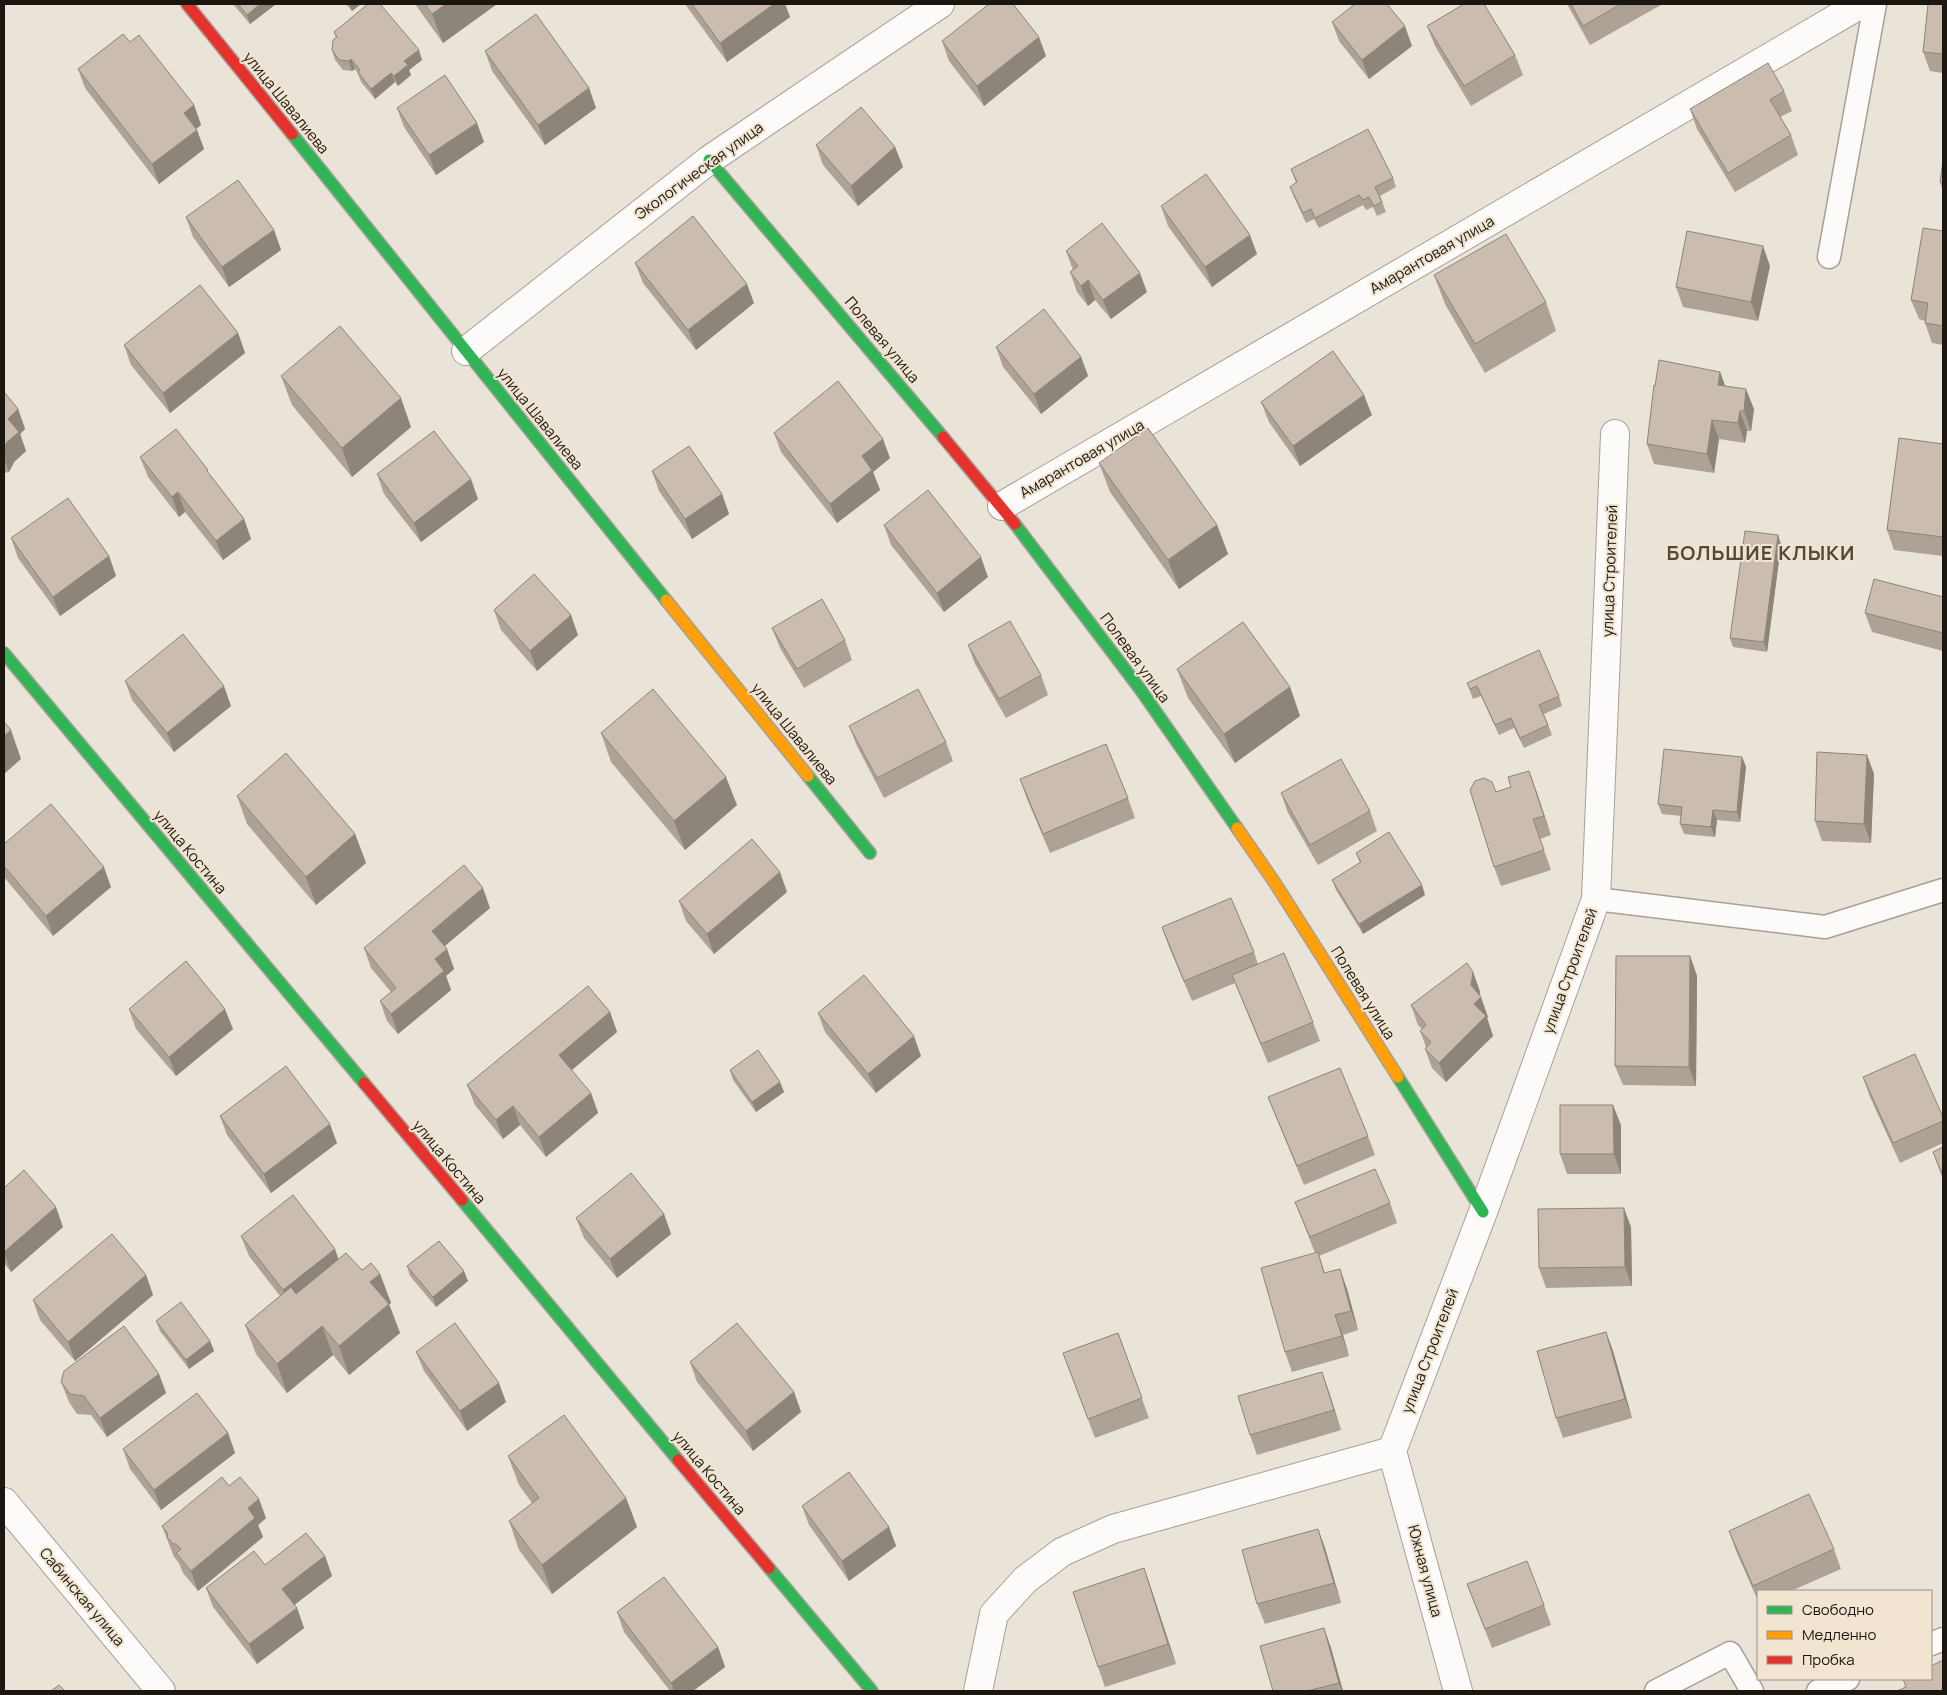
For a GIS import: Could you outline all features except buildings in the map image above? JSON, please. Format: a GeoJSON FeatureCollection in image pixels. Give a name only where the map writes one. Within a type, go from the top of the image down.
{"type":"FeatureCollection","features":[{"type":"Feature","properties":{"kind":"street","name":"Экологическая улица"},"geometry":{"type":"LineString","coordinates":[[466,351],[710,160],[940,4]]}},
{"type":"Feature","properties":{"kind":"street","name":"Амарантовая улица"},"geometry":{"type":"LineString","coordinates":[[1002,506],[1861,4]]}},
{"type":"Feature","properties":{"kind":"street","name":"улица Шавалиева"},"geometry":{"type":"LineString","coordinates":[[194,6],[466,351],[870,853]]}},
{"type":"Feature","properties":{"kind":"street","name":"Полевая улица"},"geometry":{"type":"LineString","coordinates":[[710,160],[1002,506],[1140,689],[1275,883],[1483,1212]]}},
{"type":"Feature","properties":{"kind":"street","name":"улица Строителей"},"geometry":{"type":"LineString","coordinates":[[1392,1451],[1483,1212],[1596,899],[1615,434]]}},
{"type":"Feature","properties":{"kind":"street","name":"улица Костина"},"geometry":{"type":"LineString","coordinates":[[4,653],[872,1691]]}},
{"type":"Feature","properties":{"kind":"street"},"geometry":{"type":"LineString","coordinates":[[978,1691],[994,1614],[1026,1580],[1062,1552],[1113,1528],[1392,1451]]}},
{"type":"Feature","properties":{"kind":"street","name":"Южная улица"},"geometry":{"type":"LineString","coordinates":[[1392,1451],[1458,1691]]}},
{"type":"Feature","properties":{"kind":"street","name":"Сабинская улица"},"geometry":{"type":"LineString","coordinates":[[4,1502],[161,1691]]}},
{"type":"Feature","properties":{"kind":"lane"},"geometry":{"type":"LineString","coordinates":[[1829,257],[1874,4]]}},
{"type":"Feature","properties":{"kind":"lane"},"geometry":{"type":"LineString","coordinates":[[1596,899],[1825,927],[1943,890]]}},
{"type":"Feature","properties":{"kind":"lane"},"geometry":{"type":"LineString","coordinates":[[1656,1691],[1730,1653],[1752,1691]]}},
{"type":"Feature","properties":{"kind":"lane"},"geometry":{"type":"LineString","coordinates":[[1818,1691],[1846,1680]]}},
{"type":"Feature","properties":{"kind":"traffic: fast"},"geometry":{"type":"LineString","coordinates":[[292,134],[666,600]]}},
{"type":"Feature","properties":{"kind":"traffic: fast"},"geometry":{"type":"LineString","coordinates":[[709,160],[943,437]]}},
{"type":"Feature","properties":{"kind":"traffic: fast"},"geometry":{"type":"LineString","coordinates":[[1015,524],[1140,689],[1237,828]]}},
{"type":"Feature","properties":{"kind":"traffic: fast"},"geometry":{"type":"LineString","coordinates":[[4,653],[364,1083]]}},
{"type":"Feature","properties":{"kind":"traffic: fast"},"geometry":{"type":"LineString","coordinates":[[808,776],[870,853]]}},
{"type":"Feature","properties":{"kind":"traffic: fast"},"geometry":{"type":"LineString","coordinates":[[1398,1077],[1483,1212]]}},
{"type":"Feature","properties":{"kind":"traffic: fast"},"geometry":{"type":"LineString","coordinates":[[462,1200],[678,1460]]}},
{"type":"Feature","properties":{"kind":"traffic: fast"},"geometry":{"type":"LineString","coordinates":[[769,1568],[872,1691]]}},
{"type":"Feature","properties":{"kind":"traffic: slow"},"geometry":{"type":"LineString","coordinates":[[666,600],[808,776]]}},
{"type":"Feature","properties":{"kind":"traffic: slow"},"geometry":{"type":"LineString","coordinates":[[1237,828],[1275,883],[1398,1077]]}},
{"type":"Feature","properties":{"kind":"traffic: jam"},"geometry":{"type":"LineString","coordinates":[[187,4],[292,134]]}},
{"type":"Feature","properties":{"kind":"traffic: jam"},"geometry":{"type":"LineString","coordinates":[[943,437],[1015,524]]}},
{"type":"Feature","properties":{"kind":"traffic: jam"},"geometry":{"type":"LineString","coordinates":[[364,1083],[462,1200]]}},
{"type":"Feature","properties":{"kind":"traffic: jam"},"geometry":{"type":"LineString","coordinates":[[678,1460],[769,1568]]}},
{"type":"Feature","properties":{"kind":"district","name":"БОЛЬШИЕ КЛЫКИ"},"geometry":{"type":"Point","coordinates":[1761,553]}}]}
